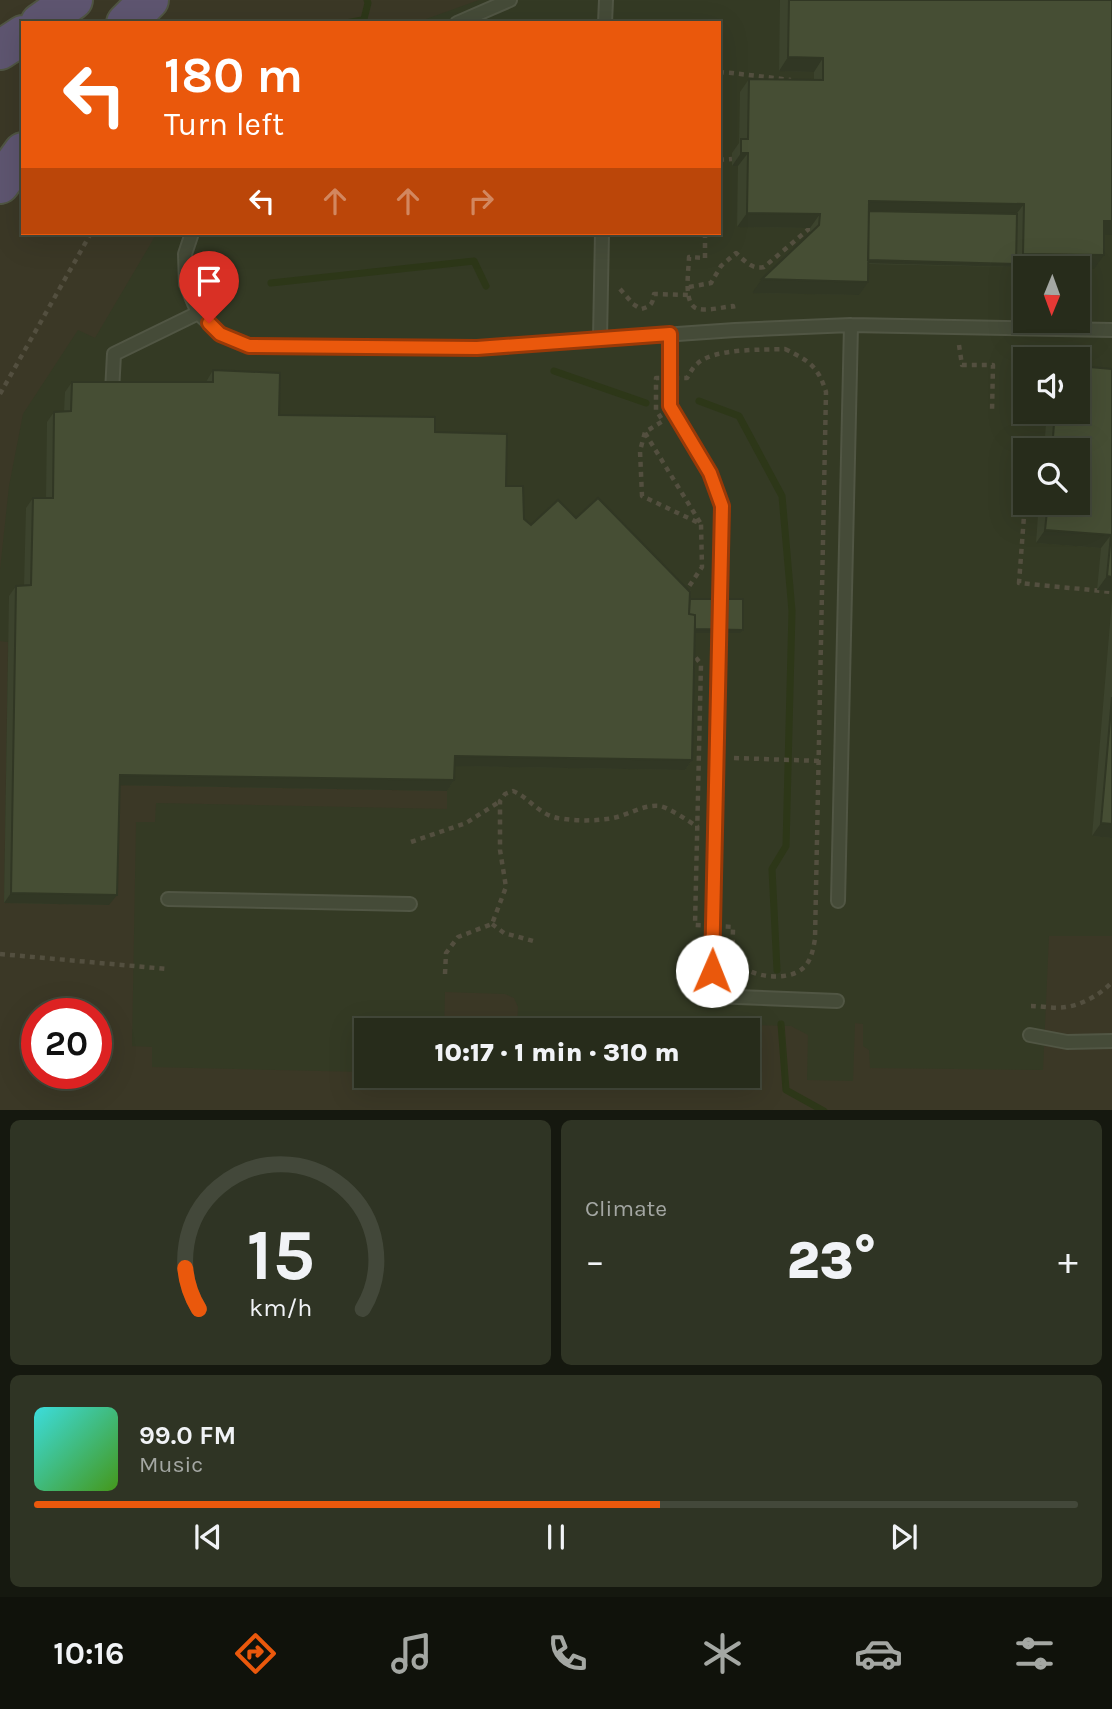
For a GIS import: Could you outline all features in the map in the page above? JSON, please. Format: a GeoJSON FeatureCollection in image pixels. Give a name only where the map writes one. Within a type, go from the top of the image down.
{"type":"FeatureCollection","features":[{"type":"Feature","properties":{"kind":"highway"},"geometry":{"type":"LineString","coordinates":[[43,21],[74,0]]}},
{"type":"Feature","properties":{"kind":"highway"},"geometry":{"type":"LineString","coordinates":[[129,21],[149,0]]}},
{"type":"Feature","properties":{"kind":"highway"},"geometry":{"type":"LineString","coordinates":[[0,50],[21,36]]}},
{"type":"Feature","properties":{"kind":"highway"},"geometry":{"type":"LineString","coordinates":[[0,184],[21,155]]}},
{"type":"Feature","properties":{"kind":"lane"},"geometry":{"type":"LineString","coordinates":[[462,21],[510,0]]}},
{"type":"Feature","properties":{"kind":"lane"},"geometry":{"type":"LineString","coordinates":[[605,21],[606,0]]}},
{"type":"Feature","properties":{"kind":"lane"},"geometry":{"type":"LineString","coordinates":[[191,235],[185,254],[186,285],[198,313],[220,334],[249,346],[477,348],[735,330],[851,325],[1112,330]]}},
{"type":"Feature","properties":{"kind":"lane"},"geometry":{"type":"LineString","coordinates":[[600,339],[602,235]]}},
{"type":"Feature","properties":{"kind":"lane"},"geometry":{"type":"LineString","coordinates":[[112,392],[114,354],[198,313]]}},
{"type":"Feature","properties":{"kind":"lane"},"geometry":{"type":"LineString","coordinates":[[838,901],[851,325]]}},
{"type":"Feature","properties":{"kind":"lane"},"geometry":{"type":"LineString","coordinates":[[670,334],[670,406],[710,473],[722,506],[711,996],[837,1000]]}},
{"type":"Feature","properties":{"kind":"lane"},"geometry":{"type":"LineString","coordinates":[[168,900],[410,904]]}},
{"type":"Feature","properties":{"kind":"lane"},"geometry":{"type":"LineString","coordinates":[[1030,1035],[1067,1042],[1112,1041]]}},
{"type":"Feature","properties":{"kind":"path"},"geometry":{"type":"LineString","coordinates":[[721,72],[800,81]]}},
{"type":"Feature","properties":{"kind":"path"},"geometry":{"type":"LineString","coordinates":[[721,160],[732,159]]}},
{"type":"Feature","properties":{"kind":"path"},"geometry":{"type":"LineString","coordinates":[[688,287],[711,284],[721,266],[736,253],[749,265],[765,267],[810,228]]}},
{"type":"Feature","properties":{"kind":"path"},"geometry":{"type":"LineString","coordinates":[[0,394],[90,235]]}},
{"type":"Feature","properties":{"kind":"path"},"geometry":{"type":"LineString","coordinates":[[705,235],[705,258],[689,257],[688,300],[692,307],[699,309],[733,306],[737,352]]}},
{"type":"Feature","properties":{"kind":"path"},"geometry":{"type":"LineString","coordinates":[[617,287],[632,304],[641,309],[649,307],[654,294],[688,295]]}},
{"type":"Feature","properties":{"kind":"path"},"geometry":{"type":"LineString","coordinates":[[957,327],[962,365],[993,365],[992,412]]}},
{"type":"Feature","properties":{"kind":"path"},"geometry":{"type":"LineString","coordinates":[[645,432],[701,524],[702,567],[688,588],[688,648],[701,664],[695,925],[733,927],[733,948],[739,963],[748,971],[764,976],[787,976],[802,969],[812,955],[815,939],[826,392],[821,377],[810,362],[785,349],[737,352],[710,355],[696,364],[687,378],[656,378],[656,410],[663,421],[645,432],[640,451],[642,496],[701,524]]}},
{"type":"Feature","properties":{"kind":"path"},"geometry":{"type":"LineString","coordinates":[[1024,515],[1019,583],[1112,592]]}},
{"type":"Feature","properties":{"kind":"path"},"geometry":{"type":"LineString","coordinates":[[759,759],[806,761]]}},
{"type":"Feature","properties":{"kind":"path"},"geometry":{"type":"LineString","coordinates":[[411,842],[466,823],[513,791],[540,811],[561,819],[614,818],[649,807],[662,806],[699,827]]}},
{"type":"Feature","properties":{"kind":"path"},"geometry":{"type":"LineString","coordinates":[[445,974],[446,953],[458,937],[492,924],[506,887],[500,850],[500,801]]}},
{"type":"Feature","properties":{"kind":"path"},"geometry":{"type":"LineString","coordinates":[[492,924],[504,933],[537,942]]}},
{"type":"Feature","properties":{"kind":"path"},"geometry":{"type":"LineString","coordinates":[[0,954],[167,968]]}},
{"type":"Feature","properties":{"kind":"path"},"geometry":{"type":"LineString","coordinates":[[1031,1006],[1066,1007],[1083,1002],[1106,989],[1112,982]]}},
{"type":"Feature","properties":{"kind":"shaded area"},"geometry":{"type":"Polygon","coordinates":[[[0,0],[479,0],[421,21],[21,21],[21,235],[156,235],[95,338],[78,330],[23,414],[9,486],[0,570],[0,0]]]}},
{"type":"Feature","properties":{"kind":"shaded area"},"geometry":{"type":"Polygon","coordinates":[[[0,641],[8,642],[4,903],[112,785],[447,791],[447,809],[156,803],[155,822],[136,822],[132,1046],[152,1047],[152,1067],[354,1072],[354,1088],[760,1088],[760,1025],[791,1026],[808,1035],[807,1080],[853,1081],[855,1023],[863,1024],[863,1046],[869,1050],[870,1068],[1043,1070],[1049,936],[1112,936],[1112,1110],[0,1110],[0,641]]]}},
{"type":"Feature","properties":{"kind":"shaded area"},"geometry":{"type":"Polygon","coordinates":[[[445,992],[505,994],[514,998],[518,1007],[518,1018],[444,1018],[445,992]]]}},
{"type":"Feature","properties":{"kind":"building"},"geometry":{"type":"Polygon","coordinates":[[[789,0],[1112,0],[1112,221],[1104,221],[1104,255],[1023,254],[1024,204],[869,201],[868,282],[762,279],[819,225],[820,214],[747,213],[748,153],[741,153],[741,139],[748,139],[749,79],[823,80],[823,58],[788,57],[789,0]]]}},
{"type":"Feature","properties":{"kind":"building"},"geometry":{"type":"Polygon","coordinates":[[[869,211],[1017,214],[1016,256],[1013,256],[1013,264],[868,260],[869,211]]]}},
{"type":"Feature","properties":{"kind":"building"},"geometry":{"type":"Polygon","coordinates":[[[1090,367],[1112,369],[1112,577],[1107,576],[1111,535],[1045,530],[1047,515],[1090,515],[1090,438],[1053,438],[1054,424],[1090,424],[1090,367]]]}},
{"type":"Feature","properties":{"kind":"building"},"geometry":{"type":"Polygon","coordinates":[[[213,370],[280,373],[279,415],[435,417],[435,432],[507,434],[506,486],[523,486],[524,519],[531,525],[558,500],[576,518],[598,498],[690,592],[689,614],[695,615],[692,760],[455,756],[454,780],[120,775],[117,895],[11,893],[16,586],[31,585],[33,498],[53,498],[54,412],[71,411],[72,382],[213,382],[213,370]]]}},
{"type":"Feature","properties":{"kind":"building"},"geometry":{"type":"Polygon","coordinates":[[[690,599],[743,599],[743,630],[695,629],[695,615],[689,614],[690,599]]]}},
{"type":"Feature","properties":{"kind":"building"},"geometry":{"type":"Polygon","coordinates":[[[1112,697],[1112,824],[1101,823],[1112,697]]]}},
{"type":"Feature","properties":{"kind":"waterway"},"geometry":{"type":"LineString","coordinates":[[364,21],[367,0]]}},
{"type":"Feature","properties":{"kind":"waterway"},"geometry":{"type":"LineString","coordinates":[[357,21],[362,20]]}},
{"type":"Feature","properties":{"kind":"waterway"},"geometry":{"type":"LineString","coordinates":[[271,283],[474,261],[486,286]]}},
{"type":"Feature","properties":{"kind":"waterway"},"geometry":{"type":"LineString","coordinates":[[554,371],[646,403]]}},
{"type":"Feature","properties":{"kind":"waterway"},"geometry":{"type":"LineString","coordinates":[[699,401],[739,416],[782,496],[792,611],[786,846],[772,869],[777,970]]}},
{"type":"Feature","properties":{"kind":"waterway"},"geometry":{"type":"LineString","coordinates":[[781,1024],[786,1090],[822,1110]]}},
{"type":"Feature","properties":{"kind":"route"},"geometry":{"type":"LineString","coordinates":[[209,323],[220,334],[249,346],[477,348],[670,334],[670,406],[710,473],[722,506],[712,971]]}}]}
